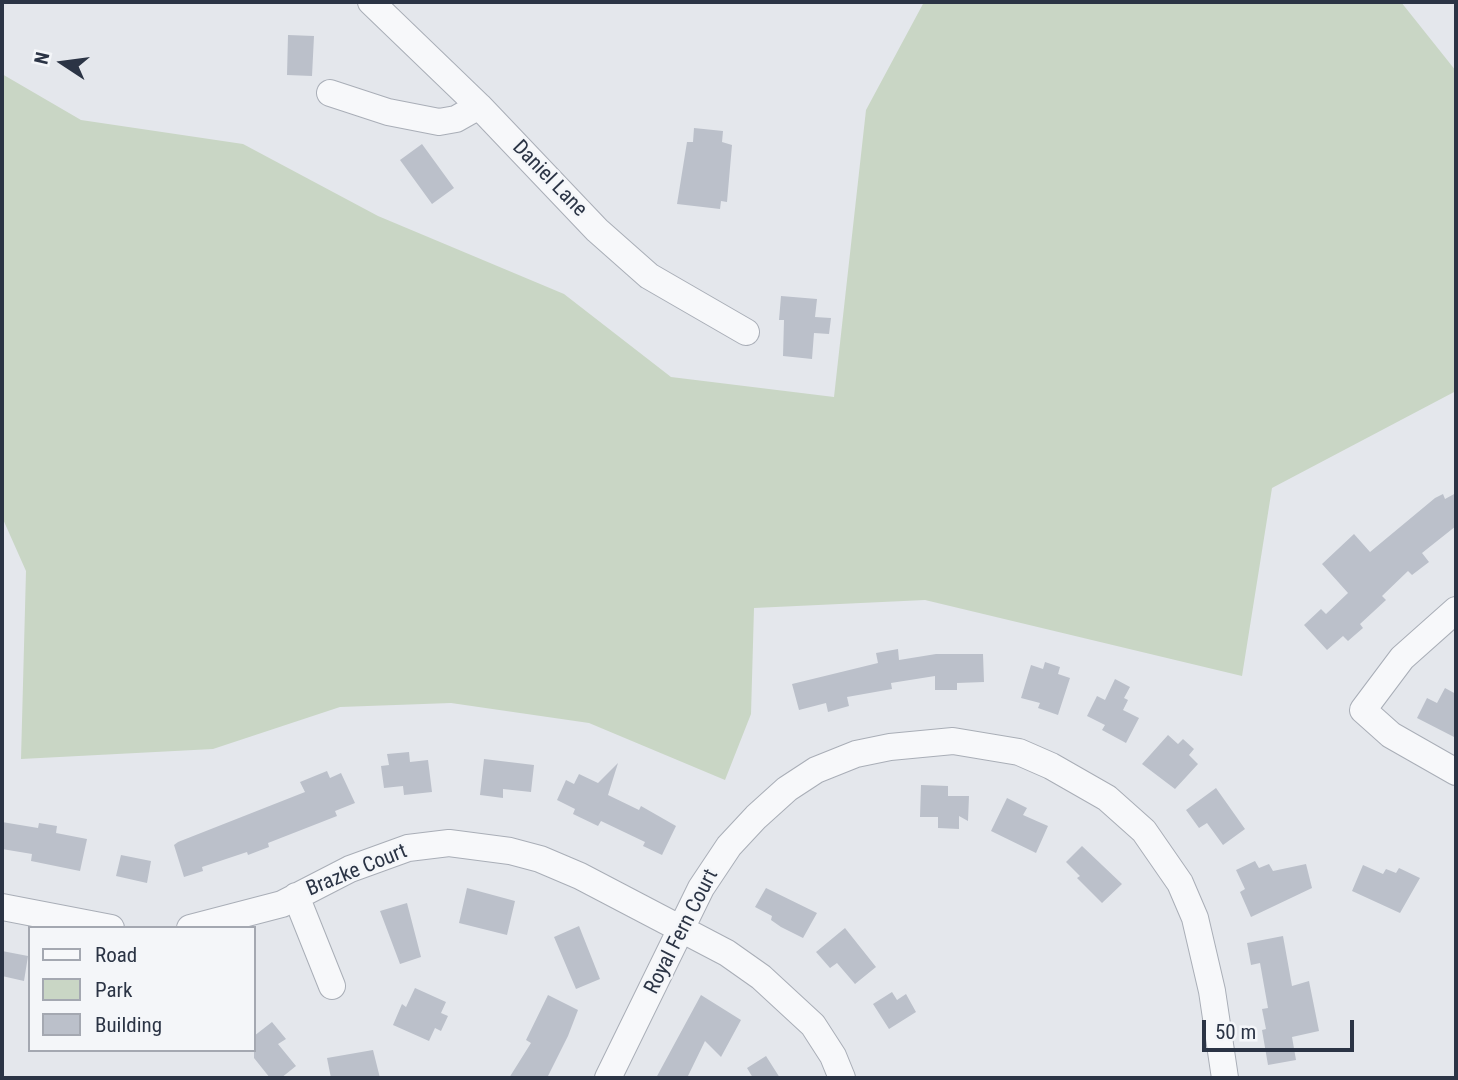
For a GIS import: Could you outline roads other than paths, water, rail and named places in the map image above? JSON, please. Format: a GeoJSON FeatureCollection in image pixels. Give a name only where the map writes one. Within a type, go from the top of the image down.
{"type":"FeatureCollection","features":[{"type":"Feature","properties":{"kind":"street","name":"Daniel Lane"},"geometry":{"type":"LineString","coordinates":[[371,2],[479,106],[597,230],[649,276],[746,332]]}},
{"type":"Feature","properties":{"kind":"street"},"geometry":{"type":"LineString","coordinates":[[330,93],[388,112],[439,122],[456,120],[479,106]]}},
{"type":"Feature","properties":{"kind":"street"},"geometry":{"type":"LineString","coordinates":[[1456,610],[1402,659],[1363,710],[1391,735],[1456,772]]}},
{"type":"Feature","properties":{"kind":"street","name":"Royal Fern Court"},"geometry":{"type":"LineString","coordinates":[[608,1078],[681,926],[729,846],[788,789],[816,770],[856,754],[926,742],[953,741],[1018,752],[1080,780],[1107,798],[1144,831],[1180,883],[1195,918],[1225,1078]]}},
{"type":"Feature","properties":{"kind":"street","name":"Brazke Court"},"geometry":{"type":"LineString","coordinates":[[199,926],[238,917],[296,897],[351,869],[408,848],[449,843],[510,851],[540,859],[681,926],[727,953],[791,1003],[813,1025],[833,1056],[842,1078]]}},
{"type":"Feature","properties":{"kind":"street"},"geometry":{"type":"LineString","coordinates":[[296,897],[332,986]]}},
{"type":"Feature","properties":{"kind":"street"},"geometry":{"type":"LineString","coordinates":[[2,907],[101,926]]}}]}
